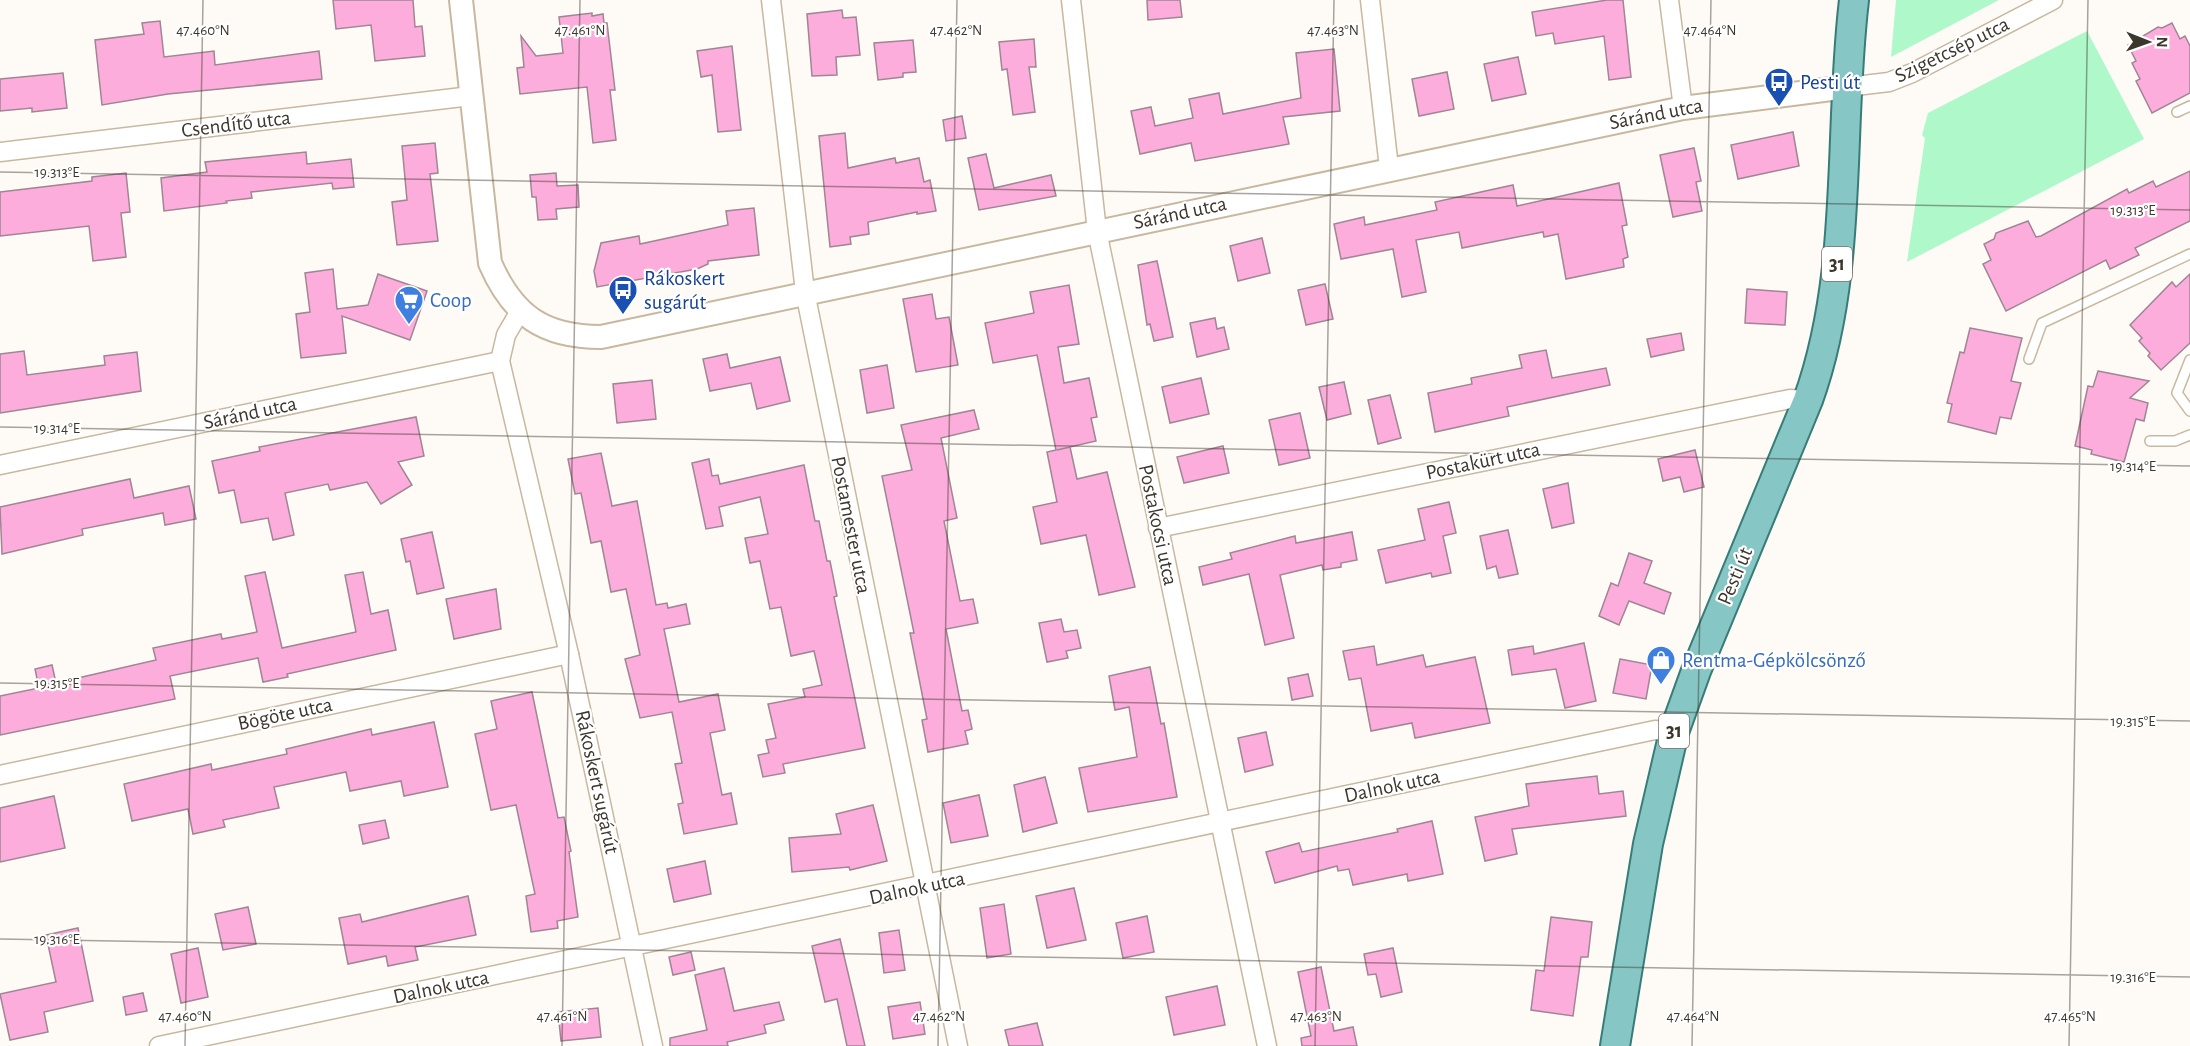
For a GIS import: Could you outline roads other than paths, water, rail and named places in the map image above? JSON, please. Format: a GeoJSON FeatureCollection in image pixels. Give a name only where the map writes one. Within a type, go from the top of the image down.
{"type":"FeatureCollection","features":[{"type":"Feature","properties":{"kind":"main road","name":"Pesti út"},"geometry":{"type":"LineString","coordinates":[[1615,1046],[1648,844],[1674,732],[1696,671],[1808,400],[1822,357],[1836,282],[1847,55],[1854,0]]}},
{"type":"Feature","properties":{"kind":"street"},"geometry":{"type":"LineString","coordinates":[[461,0],[490,263],[508,298],[520,311]]}},
{"type":"Feature","properties":{"kind":"street","name":"Postamester utca"},"geometry":{"type":"LineString","coordinates":[[771,0],[805,292],[958,1046]]}},
{"type":"Feature","properties":{"kind":"street","name":"Postakocsi utca"},"geometry":{"type":"LineString","coordinates":[[1071,0],[1097,231],[1267,1046]]}},
{"type":"Feature","properties":{"kind":"street"},"geometry":{"type":"LineString","coordinates":[[1370,0],[1389,168]]}},
{"type":"Feature","properties":{"kind":"street"},"geometry":{"type":"LineString","coordinates":[[1669,0],[1683,108]]}},
{"type":"Feature","properties":{"kind":"street","name":"Szigetcsép utca"},"geometry":{"type":"LineString","coordinates":[[1847,87],[1889,82],[1912,73],[2053,0]]}},
{"type":"Feature","properties":{"kind":"street","name":"Sáránd utca"},"geometry":{"type":"LineString","coordinates":[[520,311],[538,324],[559,333],[579,337],[601,337],[1389,168],[1683,108],[1847,87]]}},
{"type":"Feature","properties":{"kind":"street","name":"Csendítő utca"},"geometry":{"type":"LineString","coordinates":[[0,152],[471,96]]}},
{"type":"Feature","properties":{"kind":"street","name":"Rákoskert sugárút"},"geometry":{"type":"LineString","coordinates":[[520,311],[506,335],[500,361],[569,654],[653,1046]]}},
{"type":"Feature","properties":{"kind":"street","name":"Sáránd utca"},"geometry":{"type":"LineString","coordinates":[[0,465],[500,361]]}},
{"type":"Feature","properties":{"kind":"street","name":"Postakürt utca"},"geometry":{"type":"LineString","coordinates":[[1158,528],[1790,399],[1808,400]]}},
{"type":"Feature","properties":{"kind":"street","name":"Bögöte utca"},"geometry":{"type":"LineString","coordinates":[[0,775],[569,654]]}},
{"type":"Feature","properties":{"kind":"street","name":"Dalnok utca"},"geometry":{"type":"LineString","coordinates":[[159,1046],[1654,730],[1674,732]]}},
{"type":"Feature","properties":{"kind":"lane"},"geometry":{"type":"LineString","coordinates":[[2177,112],[2190,106]]}},
{"type":"Feature","properties":{"kind":"lane"},"geometry":{"type":"LineString","coordinates":[[2029,359],[2042,323],[2190,254]]}},
{"type":"Feature","properties":{"kind":"lane"},"geometry":{"type":"LineString","coordinates":[[2190,360],[2177,393],[2190,411]]}},
{"type":"Feature","properties":{"kind":"lane"},"geometry":{"type":"LineString","coordinates":[[2150,441],[2175,441],[2190,435]]}},
{"type":"Feature","properties":{"kind":"place","name":"Pesti út"},"geometry":{"type":"Point","coordinates":[1779,108]}},
{"type":"Feature","properties":{"kind":"place","name":"Rákoskert sugárút"},"geometry":{"type":"Point","coordinates":[623,316]}},
{"type":"Feature","properties":{"kind":"place","name":"Coop"},"geometry":{"type":"Point","coordinates":[409,326]}},
{"type":"Feature","properties":{"kind":"place","name":"Rentma-Gépkölcsönző"},"geometry":{"type":"Point","coordinates":[1661,686]}}]}
